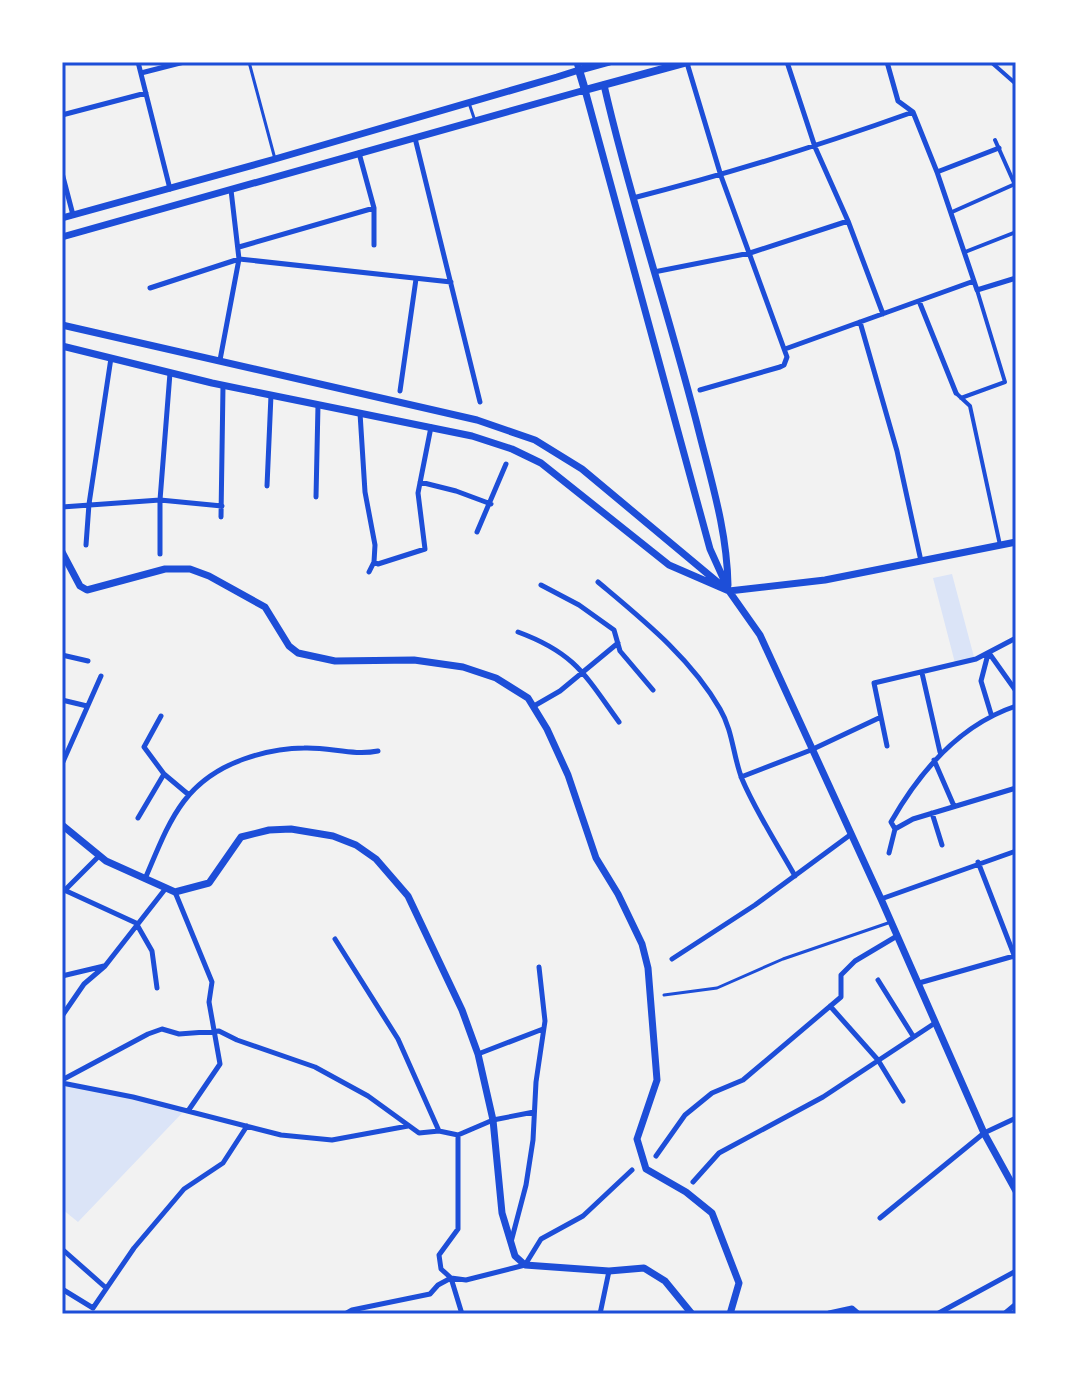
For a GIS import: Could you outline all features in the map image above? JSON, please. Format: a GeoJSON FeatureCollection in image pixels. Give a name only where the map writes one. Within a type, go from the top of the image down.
{"type":"FeatureCollection","features":[{"type":"Feature","properties":{"kind":"main road"},"geometry":{"type":"LineString","coordinates":[[604,85],[602,63],[578,66],[585,90],[604,85],[688,62]]}},
{"type":"Feature","properties":{"kind":"street"},"geometry":{"type":"LineString","coordinates":[[138,62],[170,189]]}},
{"type":"Feature","properties":{"kind":"street"},"geometry":{"type":"LineString","coordinates":[[141,73],[184,62]]}},
{"type":"Feature","properties":{"kind":"street"},"geometry":{"type":"LineString","coordinates":[[688,62],[721,176],[785,349],[786,361],[780,367],[700,390]]}},
{"type":"Feature","properties":{"kind":"street"},"geometry":{"type":"LineString","coordinates":[[787,62],[815,147],[848,221],[883,314]]}},
{"type":"Feature","properties":{"kind":"street"},"geometry":{"type":"LineString","coordinates":[[887,62],[898,101],[913,112],[952,212],[1005,382],[959,396]]}},
{"type":"Feature","properties":{"kind":"street"},"geometry":{"type":"LineString","coordinates":[[991,62],[1016,84]]}},
{"type":"Feature","properties":{"kind":"street"},"geometry":{"type":"LineString","coordinates":[[62,218],[469,103],[578,66]]}},
{"type":"Feature","properties":{"kind":"street"},"geometry":{"type":"LineString","coordinates":[[604,85],[689,392],[727,545],[729,591]]}},
{"type":"Feature","properties":{"kind":"street"},"geometry":{"type":"LineString","coordinates":[[62,237],[585,90],[710,549],[729,591],[760,635],[984,1133],[1016,1191]]}},
{"type":"Feature","properties":{"kind":"street"},"geometry":{"type":"LineString","coordinates":[[62,115],[146,93]]}},
{"type":"Feature","properties":{"kind":"street"},"geometry":{"type":"LineString","coordinates":[[633,198],[721,176],[913,112]]}},
{"type":"Feature","properties":{"kind":"street"},"geometry":{"type":"LineString","coordinates":[[415,138],[480,402]]}},
{"type":"Feature","properties":{"kind":"street"},"geometry":{"type":"LineString","coordinates":[[952,212],[1016,186],[995,140]]}},
{"type":"Feature","properties":{"kind":"street"},"geometry":{"type":"LineString","coordinates":[[937,172],[999,148]]}},
{"type":"Feature","properties":{"kind":"street"},"geometry":{"type":"LineString","coordinates":[[359,153],[374,208],[374,245]]}},
{"type":"Feature","properties":{"kind":"street"},"geometry":{"type":"LineString","coordinates":[[62,173],[73,215]]}},
{"type":"Feature","properties":{"kind":"street"},"geometry":{"type":"LineString","coordinates":[[220,360],[239,259],[231,190]]}},
{"type":"Feature","properties":{"kind":"street"},"geometry":{"type":"LineString","coordinates":[[239,247],[374,208]]}},
{"type":"Feature","properties":{"kind":"street"},"geometry":{"type":"LineString","coordinates":[[654,272],[750,253],[848,221]]}},
{"type":"Feature","properties":{"kind":"street"},"geometry":{"type":"LineString","coordinates":[[965,252],[1016,232]]}},
{"type":"Feature","properties":{"kind":"street"},"geometry":{"type":"LineString","coordinates":[[150,288],[239,259],[451,282]]}},
{"type":"Feature","properties":{"kind":"street"},"geometry":{"type":"LineString","coordinates":[[977,290],[1016,278]]}},
{"type":"Feature","properties":{"kind":"street"},"geometry":{"type":"LineString","coordinates":[[400,391],[416,279]]}},
{"type":"Feature","properties":{"kind":"street"},"geometry":{"type":"LineString","coordinates":[[785,349],[974,281]]}},
{"type":"Feature","properties":{"kind":"street"},"geometry":{"type":"LineString","coordinates":[[919,301],[959,396],[970,406],[1000,545]]}},
{"type":"Feature","properties":{"kind":"street"},"geometry":{"type":"LineString","coordinates":[[860,322],[897,451],[921,562]]}},
{"type":"Feature","properties":{"kind":"street"},"geometry":{"type":"LineString","coordinates":[[62,325],[477,420],[535,440],[589,474],[729,591]]}},
{"type":"Feature","properties":{"kind":"street"},"geometry":{"type":"LineString","coordinates":[[62,346],[223,386],[493,442],[528,456],[560,476],[669,565],[729,591],[794,585],[1016,542]]}},
{"type":"Feature","properties":{"kind":"street"},"geometry":{"type":"LineString","coordinates":[[86,545],[89,504],[111,358]]}},
{"type":"Feature","properties":{"kind":"street"},"geometry":{"type":"LineString","coordinates":[[160,554],[160,500],[170,373]]}},
{"type":"Feature","properties":{"kind":"street"},"geometry":{"type":"LineString","coordinates":[[221,517],[223,386]]}},
{"type":"Feature","properties":{"kind":"street"},"geometry":{"type":"LineString","coordinates":[[267,486],[271,395]]}},
{"type":"Feature","properties":{"kind":"street"},"geometry":{"type":"LineString","coordinates":[[316,497],[318,405]]}},
{"type":"Feature","properties":{"kind":"street"},"geometry":{"type":"LineString","coordinates":[[360,413],[365,492],[375,545],[374,562],[369,572]]}},
{"type":"Feature","properties":{"kind":"street"},"geometry":{"type":"LineString","coordinates":[[374,562],[378,564],[425,549],[418,504],[431,427]]}},
{"type":"Feature","properties":{"kind":"street"},"geometry":{"type":"LineString","coordinates":[[477,532],[506,464]]}},
{"type":"Feature","properties":{"kind":"street"},"geometry":{"type":"LineString","coordinates":[[420,482],[491,504]]}},
{"type":"Feature","properties":{"kind":"street"},"geometry":{"type":"LineString","coordinates":[[62,507],[160,500],[222,506]]}},
{"type":"Feature","properties":{"kind":"street"},"geometry":{"type":"LineString","coordinates":[[62,552],[80,586],[87,590],[165,569],[190,569],[238,590],[265,607],[289,646],[298,653],[335,661],[414,660],[463,667],[507,683],[523,693],[534,706],[568,775],[596,858],[642,944],[648,968],[657,1080],[637,1139],[646,1169],[686,1192],[712,1213],[739,1283],[730,1314]]}},
{"type":"Feature","properties":{"kind":"street"},"geometry":{"type":"LineString","coordinates":[[598,582],[644,621],[685,662],[709,692],[727,722],[741,777],[795,876]]}},
{"type":"Feature","properties":{"kind":"street"},"geometry":{"type":"LineString","coordinates":[[541,585],[579,605],[614,630],[620,651],[653,690]]}},
{"type":"Feature","properties":{"kind":"street"},"geometry":{"type":"LineString","coordinates":[[518,632],[548,644],[574,662],[619,722]]}},
{"type":"Feature","properties":{"kind":"street"},"geometry":{"type":"LineString","coordinates":[[887,746],[874,683],[922,673],[989,653],[1016,638]]}},
{"type":"Feature","properties":{"kind":"street"},"geometry":{"type":"LineString","coordinates":[[534,706],[560,691],[618,643]]}},
{"type":"Feature","properties":{"kind":"street"},"geometry":{"type":"LineString","coordinates":[[989,653],[1016,691]]}},
{"type":"Feature","properties":{"kind":"street"},"geometry":{"type":"LineString","coordinates":[[989,653],[981,681],[991,714]]}},
{"type":"Feature","properties":{"kind":"street"},"geometry":{"type":"LineString","coordinates":[[62,655],[88,661]]}},
{"type":"Feature","properties":{"kind":"street"},"geometry":{"type":"LineString","coordinates":[[922,673],[940,752]]}},
{"type":"Feature","properties":{"kind":"street"},"geometry":{"type":"LineString","coordinates":[[62,764],[101,676]]}},
{"type":"Feature","properties":{"kind":"street"},"geometry":{"type":"LineString","coordinates":[[62,700],[87,706]]}},
{"type":"Feature","properties":{"kind":"street"},"geometry":{"type":"LineString","coordinates":[[889,853],[895,829],[891,822],[940,752],[991,714],[1016,706]]}},
{"type":"Feature","properties":{"kind":"street"},"geometry":{"type":"LineString","coordinates":[[161,716],[144,747],[164,774],[189,795]]}},
{"type":"Feature","properties":{"kind":"street"},"geometry":{"type":"LineString","coordinates":[[741,777],[811,750],[881,717]]}},
{"type":"Feature","properties":{"kind":"street"},"geometry":{"type":"LineString","coordinates":[[145,879],[171,820],[195,785],[221,767],[266,751],[309,748],[357,754],[378,751]]}},
{"type":"Feature","properties":{"kind":"street"},"geometry":{"type":"LineString","coordinates":[[934,760],[954,806]]}},
{"type":"Feature","properties":{"kind":"street"},"geometry":{"type":"LineString","coordinates":[[138,818],[164,774]]}},
{"type":"Feature","properties":{"kind":"street"},"geometry":{"type":"LineString","coordinates":[[895,829],[932,813],[1016,788]]}},
{"type":"Feature","properties":{"kind":"street"},"geometry":{"type":"LineString","coordinates":[[932,813],[942,845]]}},
{"type":"Feature","properties":{"kind":"street"},"geometry":{"type":"LineString","coordinates":[[62,825],[99,856],[175,892],[209,883],[235,843],[248,834],[291,829],[333,836],[356,845],[388,871],[408,896],[447,976],[478,1054],[493,1120],[502,1213],[515,1256],[525,1265]]}},
{"type":"Feature","properties":{"kind":"street"},"geometry":{"type":"LineString","coordinates":[[672,959],[850,835]]}},
{"type":"Feature","properties":{"kind":"street"},"geometry":{"type":"LineString","coordinates":[[881,899],[1016,851]]}},
{"type":"Feature","properties":{"kind":"street"},"geometry":{"type":"LineString","coordinates":[[99,856],[63,891],[136,923],[152,951],[157,988]]}},
{"type":"Feature","properties":{"kind":"street"},"geometry":{"type":"LineString","coordinates":[[919,983],[1015,958],[978,862]]}},
{"type":"Feature","properties":{"kind":"street"},"geometry":{"type":"LineString","coordinates":[[62,1016],[84,984],[105,966],[166,888]]}},
{"type":"Feature","properties":{"kind":"street"},"geometry":{"type":"LineString","coordinates":[[175,892],[212,982],[209,1002],[220,1064],[188,1111]]}},
{"type":"Feature","properties":{"kind":"street"},"geometry":{"type":"LineString","coordinates":[[656,1156],[685,1115],[712,1093],[743,1080],[841,997],[841,975],[855,961],[897,936]]}},
{"type":"Feature","properties":{"kind":"street"},"geometry":{"type":"LineString","coordinates":[[1008,942],[1016,938]]}},
{"type":"Feature","properties":{"kind":"street"},"geometry":{"type":"LineString","coordinates":[[335,939],[398,1039],[439,1131]]}},
{"type":"Feature","properties":{"kind":"street"},"geometry":{"type":"LineString","coordinates":[[62,976],[105,966]]}},
{"type":"Feature","properties":{"kind":"street"},"geometry":{"type":"LineString","coordinates":[[511,1243],[526,1185],[533,1140],[545,1021],[539,967]]}},
{"type":"Feature","properties":{"kind":"street"},"geometry":{"type":"LineString","coordinates":[[878,980],[913,1036]]}},
{"type":"Feature","properties":{"kind":"street"},"geometry":{"type":"LineString","coordinates":[[830,1006],[878,1060],[903,1101]]}},
{"type":"Feature","properties":{"kind":"street"},"geometry":{"type":"LineString","coordinates":[[693,1182],[719,1153],[823,1097],[936,1023]]}},
{"type":"Feature","properties":{"kind":"street"},"geometry":{"type":"LineString","coordinates":[[62,1081],[162,1029],[179,1034],[214,1031],[315,1067],[368,1096],[419,1133],[439,1131],[458,1135],[493,1120],[534,1112]]}},
{"type":"Feature","properties":{"kind":"street"},"geometry":{"type":"LineString","coordinates":[[478,1054],[543,1029]]}},
{"type":"Feature","properties":{"kind":"street"},"geometry":{"type":"LineString","coordinates":[[62,1081],[281,1135],[332,1140],[409,1125]]}},
{"type":"Feature","properties":{"kind":"street"},"geometry":{"type":"LineString","coordinates":[[880,1218],[984,1133],[1016,1118]]}},
{"type":"Feature","properties":{"kind":"street"},"geometry":{"type":"LineString","coordinates":[[62,1289],[91,1311],[134,1248],[184,1189],[223,1163],[247,1126]]}},
{"type":"Feature","properties":{"kind":"street"},"geometry":{"type":"LineString","coordinates":[[458,1135],[458,1229],[439,1255],[441,1269],[451,1278],[462,1314]]}},
{"type":"Feature","properties":{"kind":"street"},"geometry":{"type":"LineString","coordinates":[[525,1265],[541,1239],[583,1216],[632,1170]]}},
{"type":"Feature","properties":{"kind":"street"},"geometry":{"type":"LineString","coordinates":[[62,1249],[105,1287]]}},
{"type":"Feature","properties":{"kind":"street"},"geometry":{"type":"LineString","coordinates":[[345,1314],[430,1294],[451,1278],[466,1280],[525,1265],[609,1271],[644,1268],[665,1281],[692,1314]]}},
{"type":"Feature","properties":{"kind":"street"},"geometry":{"type":"LineString","coordinates":[[600,1314],[609,1271]]}},
{"type":"Feature","properties":{"kind":"street"},"geometry":{"type":"LineString","coordinates":[[937,1314],[1016,1271]]}},
{"type":"Feature","properties":{"kind":"street"},"geometry":{"type":"LineString","coordinates":[[1004,1314],[1016,1304]]}},
{"type":"Feature","properties":{"kind":"street"},"geometry":{"type":"LineString","coordinates":[[829,1313],[852,1308],[859,1314]]}},
{"type":"Feature","properties":{"kind":"lane"},"geometry":{"type":"LineString","coordinates":[[249,62],[275,159]]}},
{"type":"Feature","properties":{"kind":"lane"},"geometry":{"type":"LineString","coordinates":[[469,103],[475,121]]}},
{"type":"Feature","properties":{"kind":"lane"},"geometry":{"type":"LineString","coordinates":[[664,995],[717,988],[783,959],[891,922]]}},
{"type":"Feature","properties":{"kind":"shaded area"},"geometry":{"type":"Polygon","coordinates":[[[952,574],[974,657],[955,663],[933,578],[952,574]]]}},
{"type":"Feature","properties":{"kind":"shaded area"},"geometry":{"type":"Polygon","coordinates":[[[62,1084],[185,1110],[78,1222],[62,1209],[62,1084]]]}}]}
